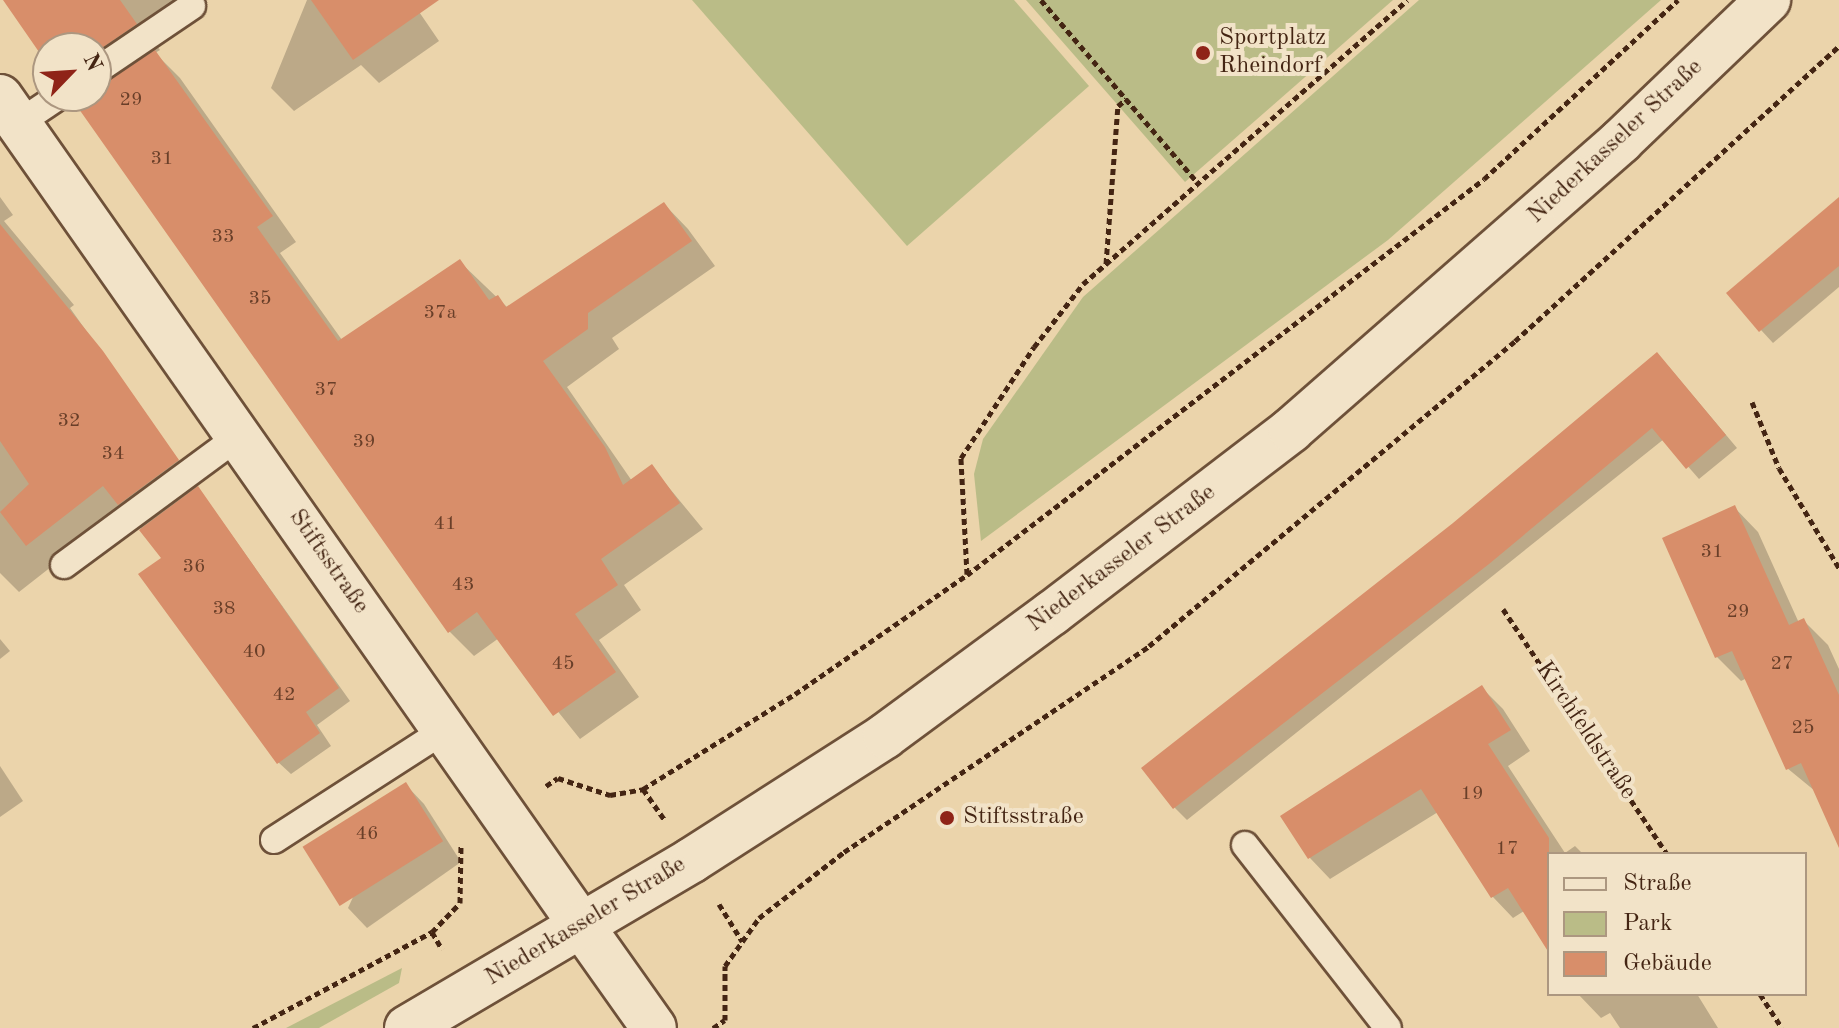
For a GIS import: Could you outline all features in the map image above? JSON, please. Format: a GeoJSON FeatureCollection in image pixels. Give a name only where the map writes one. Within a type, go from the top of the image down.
{"type":"FeatureCollection","features":[{"type":"Feature","properties":{"kind":"main road","name":"Niederkasseler Straße"},"geometry":{"type":"LineString","coordinates":[[407,1028],[581,925],[885,736],[1291,430],[1621,141],[1768,0]]}},
{"type":"Feature","properties":{"kind":"main road","name":"Stiftsstraße"},"geometry":{"type":"LineString","coordinates":[[9,110],[654,1028]]}},
{"type":"Feature","properties":{"kind":"lane"},"geometry":{"type":"LineString","coordinates":[[112,60],[192,6]]}},
{"type":"Feature","properties":{"kind":"lane"},"geometry":{"type":"LineString","coordinates":[[9,110],[32,104]]}},
{"type":"Feature","properties":{"kind":"lane"},"geometry":{"type":"LineString","coordinates":[[64,565],[239,436]]}},
{"type":"Feature","properties":{"kind":"lane"},"geometry":{"type":"LineString","coordinates":[[274,840],[446,729]]}},
{"type":"Feature","properties":{"kind":"lane"},"geometry":{"type":"LineString","coordinates":[[1245,845],[1388,1028]]}},
{"type":"Feature","properties":{"kind":"path"},"geometry":{"type":"LineString","coordinates":[[1041,0],[1198,183]]}},
{"type":"Feature","properties":{"kind":"path"},"geometry":{"type":"LineString","coordinates":[[967,575],[961,458],[1034,347],[1083,284],[1407,0]]}},
{"type":"Feature","properties":{"kind":"path"},"geometry":{"type":"LineString","coordinates":[[253,1028],[432,932],[460,903],[458,846],[558,778],[610,795],[643,789],[795,694],[967,575],[1484,179],[1678,0]]}},
{"type":"Feature","properties":{"kind":"path"},"geometry":{"type":"LineString","coordinates":[[713,1028],[725,1020],[725,966],[759,918],[844,852],[1149,646],[1515,341],[1839,46]]}},
{"type":"Feature","properties":{"kind":"path"},"geometry":{"type":"LineString","coordinates":[[1105,265],[1118,106],[1126,99]]}},
{"type":"Feature","properties":{"kind":"path"},"geometry":{"type":"LineString","coordinates":[[1752,402],[1779,468],[1839,568]]}},
{"type":"Feature","properties":{"kind":"path","name":"Kirchfeldstraße"},"geometry":{"type":"LineString","coordinates":[[1503,609],[1666,852]]}},
{"type":"Feature","properties":{"kind":"path"},"geometry":{"type":"LineString","coordinates":[[1761,996],[1782,1028]]}},
{"type":"Feature","properties":{"kind":"green space"},"geometry":{"type":"Polygon","coordinates":[[[692,0],[1014,0],[1089,86],[907,246],[692,0]]]}},
{"type":"Feature","properties":{"kind":"green space","name":"Sportplatz Rheindorf"},"geometry":{"type":"Polygon","coordinates":[[[1026,0],[1393,0],[1185,182],[1026,0]]]}},
{"type":"Feature","properties":{"kind":"green space"},"geometry":{"type":"Polygon","coordinates":[[[1419,0],[1661,0],[1388,240],[981,541],[974,474],[983,439],[1083,297],[1419,0]]]}},
{"type":"Feature","properties":{"kind":"green space"},"geometry":{"type":"Polygon","coordinates":[[[402,968],[399,983],[319,1028],[286,1028],[402,968]]]}},
{"type":"Feature","properties":{"kind":"building"},"geometry":{"type":"Polygon","coordinates":[[[3,0],[120,0],[137,24],[112,41],[112,32],[32,32],[32,42],[3,0]]]}},
{"type":"Feature","properties":{"kind":"building"},"geometry":{"type":"Polygon","coordinates":[[[311,0],[439,0],[353,60],[311,0]]]}},
{"type":"Feature","properties":{"kind":"building"},"geometry":{"type":"Polygon","coordinates":[[[155,50],[273,216],[257,227],[338,341],[460,259],[489,300],[498,295],[506,307],[664,202],[692,241],[588,313],[588,329],[543,361],[605,447],[623,485],[652,464],[680,503],[601,559],[618,585],[575,614],[616,672],[553,716],[477,612],[448,633],[81,112],[112,112],[112,77],[155,50]]]}},
{"type":"Feature","properties":{"kind":"building"},"geometry":{"type":"Polygon","coordinates":[[[1839,197],[1839,266],[1759,332],[1726,293],[1839,197]]]}},
{"type":"Feature","properties":{"kind":"building"},"geometry":{"type":"Polygon","coordinates":[[[0,224],[103,351],[179,460],[118,505],[103,486],[26,546],[0,512],[29,484],[0,441],[0,224]]]}},
{"type":"Feature","properties":{"kind":"building"},"geometry":{"type":"Polygon","coordinates":[[[1657,352],[1726,435],[1686,469],[1652,428],[1489,564],[1173,809],[1141,768],[1453,523],[1657,352]]]}},
{"type":"Feature","properties":{"kind":"building"},"geometry":{"type":"Polygon","coordinates":[[[198,486],[339,688],[306,712],[320,733],[277,764],[138,574],[161,558],[139,530],[198,486]]]}},
{"type":"Feature","properties":{"kind":"building"},"geometry":{"type":"Polygon","coordinates":[[[1735,505],[1789,625],[1804,618],[1839,695],[1839,848],[1801,763],[1786,770],[1732,651],[1715,658],[1662,538],[1735,505]]]}},
{"type":"Feature","properties":{"kind":"building"},"geometry":{"type":"Polygon","coordinates":[[[1482,685],[1511,730],[1488,744],[1549,838],[1547,950],[1508,888],[1491,898],[1421,789],[1308,859],[1280,816],[1482,685]]]}},
{"type":"Feature","properties":{"kind":"building"},"geometry":{"type":"Polygon","coordinates":[[[406,782],[443,841],[340,906],[303,847],[406,782]]]}},
{"type":"Feature","properties":{"kind":"place","name":"Sportplatz Rheindorf"},"geometry":{"type":"Point","coordinates":[1203,53]}},
{"type":"Feature","properties":{"kind":"place","name":"Stiftsstraße"},"geometry":{"type":"Point","coordinates":[947,818]}}]}
